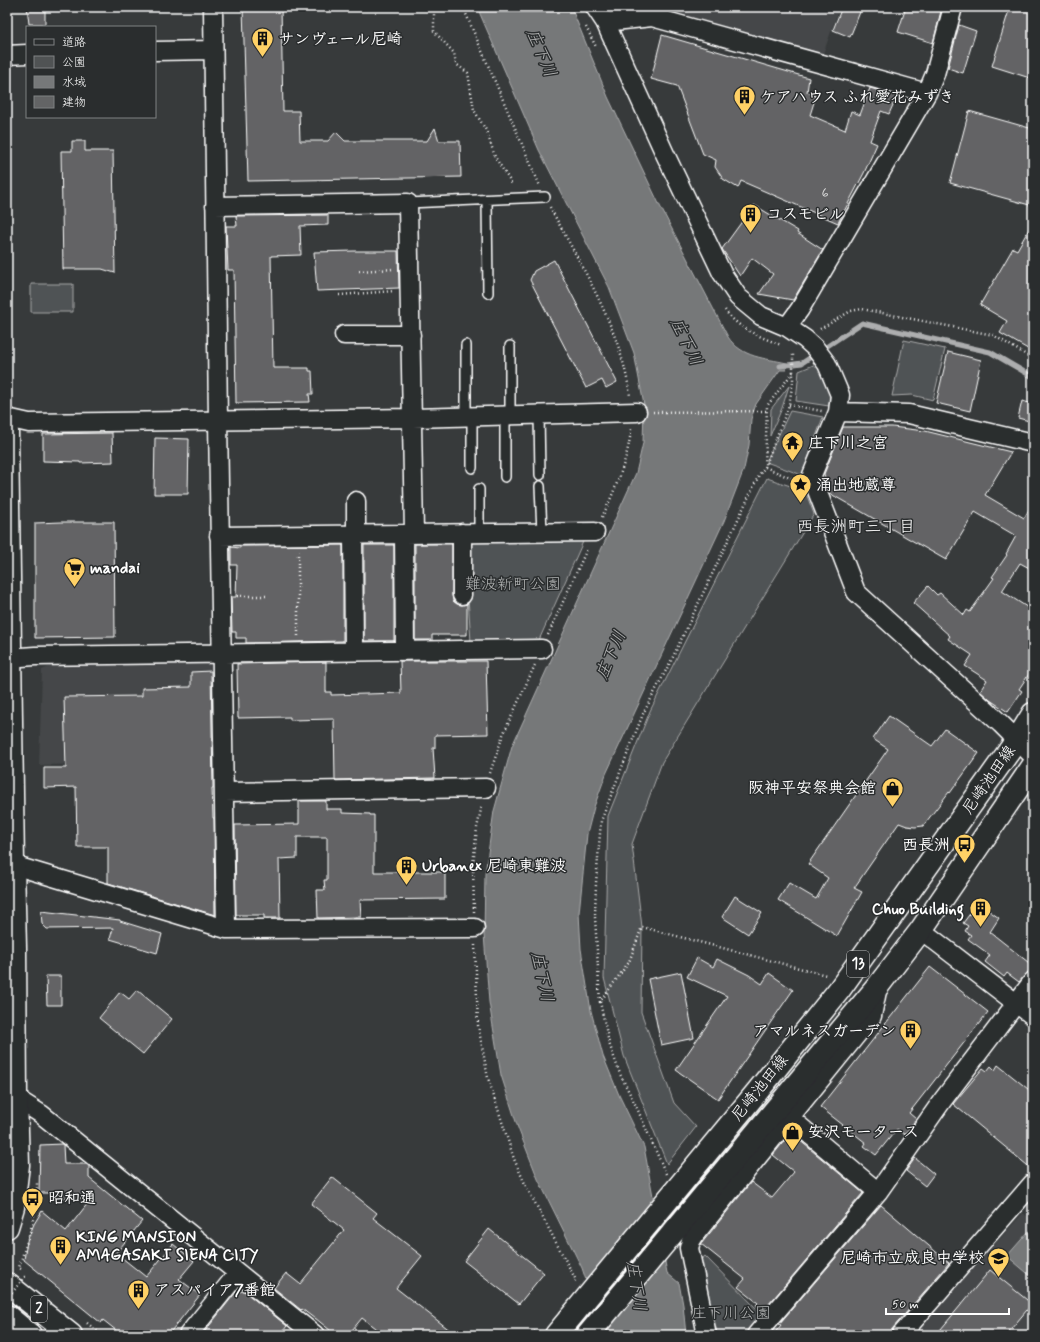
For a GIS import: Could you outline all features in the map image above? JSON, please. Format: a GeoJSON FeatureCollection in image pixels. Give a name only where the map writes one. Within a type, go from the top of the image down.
{"type":"FeatureCollection","features":[{"type":"Feature","properties":{"kind":"main road"},"geometry":{"type":"LineString","coordinates":[[7,432],[9,658],[15,948],[13,1090],[18,1165],[14,1207],[7,1227]]}},
{"type":"Feature","properties":{"kind":"main road","name":"尼崎池田線"},"geometry":{"type":"LineString","coordinates":[[547,1332],[579,1292],[666,1202],[839,990],[1017,740],[1033,714]]}},
{"type":"Feature","properties":{"kind":"main road","name":"尼崎池田線"},"geometry":{"type":"LineString","coordinates":[[592,1330],[878,986],[921,930],[1033,766]]}},
{"type":"Feature","properties":{"kind":"main road","name":"2"},"geometry":{"type":"LineString","coordinates":[[7,1284],[77,1328]]}},
{"type":"Feature","properties":{"kind":"main road","name":"2"},"geometry":{"type":"LineString","coordinates":[[7,1316],[30,1335]]}},
{"type":"Feature","properties":{"kind":"street"},"geometry":{"type":"LineString","coordinates":[[213,7],[219,536],[226,929]]}},
{"type":"Feature","properties":{"kind":"street"},"geometry":{"type":"LineString","coordinates":[[595,7],[605,22],[665,154],[722,273],[738,297],[761,316],[815,340],[827,364],[840,395],[838,412],[812,475],[856,592],[1033,756]]}},
{"type":"Feature","properties":{"kind":"street"},"geometry":{"type":"LineString","coordinates":[[787,327],[800,309],[928,93],[953,7]]}},
{"type":"Feature","properties":{"kind":"street"},"geometry":{"type":"LineString","coordinates":[[605,22],[652,17],[928,93]]}},
{"type":"Feature","properties":{"kind":"street"},"geometry":{"type":"LineString","coordinates":[[156,51],[213,50]]}},
{"type":"Feature","properties":{"kind":"street"},"geometry":{"type":"LineString","coordinates":[[7,55],[26,54]]}},
{"type":"Feature","properties":{"kind":"street"},"geometry":{"type":"LineString","coordinates":[[215,206],[408,203],[413,418],[405,651]]}},
{"type":"Feature","properties":{"kind":"street"},"geometry":{"type":"LineString","coordinates":[[344,335],[411,335]]}},
{"type":"Feature","properties":{"kind":"street"},"geometry":{"type":"LineString","coordinates":[[7,418],[29,423],[413,418],[634,412]]}},
{"type":"Feature","properties":{"kind":"street"},"geometry":{"type":"LineString","coordinates":[[838,412],[909,414],[1033,443]]}},
{"type":"Feature","properties":{"kind":"street"},"geometry":{"type":"LineString","coordinates":[[354,651],[354,534],[356,501]]}},
{"type":"Feature","properties":{"kind":"street"},"geometry":{"type":"LineString","coordinates":[[219,536],[595,532]]}},
{"type":"Feature","properties":{"kind":"street"},"geometry":{"type":"LineString","coordinates":[[462,595],[470,533]]}},
{"type":"Feature","properties":{"kind":"street"},"geometry":{"type":"LineString","coordinates":[[9,658],[35,656],[222,652],[542,649]]}},
{"type":"Feature","properties":{"kind":"street"},"geometry":{"type":"LineString","coordinates":[[224,792],[486,788]]}},
{"type":"Feature","properties":{"kind":"street"},"geometry":{"type":"LineString","coordinates":[[13,865],[226,929],[475,928]]}},
{"type":"Feature","properties":{"kind":"street"},"geometry":{"type":"LineString","coordinates":[[921,930],[1033,1016]]}},
{"type":"Feature","properties":{"kind":"street"},"geometry":{"type":"LineString","coordinates":[[756,1335],[878,1192],[942,1101],[1033,981]]}},
{"type":"Feature","properties":{"kind":"street"},"geometry":{"type":"LineString","coordinates":[[707,1335],[689,1248],[691,1242],[696,1233],[872,1016],[878,986]]}},
{"type":"Feature","properties":{"kind":"street"},"geometry":{"type":"LineString","coordinates":[[13,1090],[315,1335]]}},
{"type":"Feature","properties":{"kind":"street"},"geometry":{"type":"LineString","coordinates":[[790,1118],[878,1192]]}},
{"type":"Feature","properties":{"kind":"street"},"geometry":{"type":"LineString","coordinates":[[901,1335],[1033,1183]]}},
{"type":"Feature","properties":{"kind":"street"},"geometry":{"type":"LineString","coordinates":[[188,1335],[238,1273]]}},
{"type":"Feature","properties":{"kind":"lane"},"geometry":{"type":"LineString","coordinates":[[408,203],[545,197]]}},
{"type":"Feature","properties":{"kind":"lane"},"geometry":{"type":"LineString","coordinates":[[487,200],[488,293]]}},
{"type":"Feature","properties":{"kind":"lane"},"geometry":{"type":"LineString","coordinates":[[466,345],[472,468]]}},
{"type":"Feature","properties":{"kind":"lane"},"geometry":{"type":"LineString","coordinates":[[505,477],[510,346]]}},
{"type":"Feature","properties":{"kind":"lane"},"geometry":{"type":"LineString","coordinates":[[539,414],[540,475]]}},
{"type":"Feature","properties":{"kind":"lane"},"geometry":{"type":"LineString","coordinates":[[540,486],[542,532]]}},
{"type":"Feature","properties":{"kind":"lane"},"geometry":{"type":"LineString","coordinates":[[470,533],[479,489]]}},
{"type":"Feature","properties":{"kind":"path"},"geometry":{"type":"LineString","coordinates":[[432,7],[434,9],[434,31],[454,53],[456,64],[468,73],[474,110],[487,132],[494,157],[510,181],[516,199]]}},
{"type":"Feature","properties":{"kind":"path"},"geometry":{"type":"LineString","coordinates":[[463,7],[545,197],[608,321],[621,355],[634,412],[625,459],[612,498],[595,532],[504,735],[486,788],[477,828],[473,866],[478,1025],[488,1078],[514,1159],[526,1186],[576,1280],[579,1292]]}},
{"type":"Feature","properties":{"kind":"path"},"geometry":{"type":"LineString","coordinates":[[359,271],[410,268]]}},
{"type":"Feature","properties":{"kind":"path"},"geometry":{"type":"LineString","coordinates":[[339,295],[410,290]]}},
{"type":"Feature","properties":{"kind":"path"},"geometry":{"type":"LineString","coordinates":[[815,340],[850,311],[862,309],[993,335],[1033,359]]}},
{"type":"Feature","properties":{"kind":"path"},"geometry":{"type":"LineString","coordinates":[[742,326],[747,330],[786,347]]}},
{"type":"Feature","properties":{"kind":"path"},"geometry":{"type":"LineString","coordinates":[[666,1175],[636,1106],[620,1074],[609,1042],[600,1002],[595,917],[601,821],[643,714],[672,659],[759,475],[765,467],[788,405],[793,381],[793,350]]}},
{"type":"Feature","properties":{"kind":"path"},"geometry":{"type":"LineString","coordinates":[[765,467],[767,406],[793,371]]}},
{"type":"Feature","properties":{"kind":"path"},"geometry":{"type":"LineString","coordinates":[[788,405],[822,411],[838,412]]}},
{"type":"Feature","properties":{"kind":"path"},"geometry":{"type":"LineString","coordinates":[[634,412],[766,410]]}},
{"type":"Feature","properties":{"kind":"path"},"geometry":{"type":"LineString","coordinates":[[765,467],[800,482],[813,480]]}},
{"type":"Feature","properties":{"kind":"path"},"geometry":{"type":"LineString","coordinates":[[298,535],[298,651]]}},
{"type":"Feature","properties":{"kind":"path"},"geometry":{"type":"LineString","coordinates":[[221,596],[266,596]]}},
{"type":"Feature","properties":{"kind":"path"},"geometry":{"type":"LineString","coordinates":[[600,1002],[629,962],[642,927],[826,975]]}},
{"type":"Feature","properties":{"kind":"path"},"geometry":{"type":"LineString","coordinates":[[31,1278],[19,1268],[33,1220],[37,1197],[37,1175]]}},
{"type":"Feature","properties":{"kind":"path"},"geometry":{"type":"LineString","coordinates":[[7,1299],[27,1274]]}},
{"type":"Feature","properties":{"kind":"path"},"geometry":{"type":"LineString","coordinates":[[77,1328],[102,1335]]}},
{"type":"Feature","properties":{"kind":"path"},"geometry":{"type":"LineString","coordinates":[[532,1335],[547,1332]]}},
{"type":"Feature","properties":{"kind":"shaded area"},"geometry":{"type":"Polygon","coordinates":[[[654,7],[840,7],[823,54],[654,7]]]}},
{"type":"Feature","properties":{"kind":"shaded area"},"geometry":{"type":"Polygon","coordinates":[[[208,662],[215,668],[216,762],[39,765],[42,670],[57,663],[208,662]]]}},
{"type":"Feature","properties":{"kind":"shaded area","name":"尼崎市立成良中学校"},"geometry":{"type":"Polygon","coordinates":[[[1023,1213],[1033,1221],[1033,1335],[913,1335],[1023,1213]]]}},
{"type":"Feature","properties":{"kind":"green space"},"geometry":{"type":"Polygon","coordinates":[[[31,284],[73,284],[73,312],[31,312],[31,284]]]}},
{"type":"Feature","properties":{"kind":"green space"},"geometry":{"type":"Polygon","coordinates":[[[904,340],[945,349],[933,400],[912,395],[892,396],[904,340]]]}},
{"type":"Feature","properties":{"kind":"green space"},"geometry":{"type":"Polygon","coordinates":[[[816,364],[830,384],[829,406],[796,401],[799,371],[816,364]]]}},
{"type":"Feature","properties":{"kind":"green space"},"geometry":{"type":"Polygon","coordinates":[[[789,386],[782,408],[770,436],[771,409],[789,386]]]}},
{"type":"Feature","properties":{"kind":"green space"},"geometry":{"type":"Polygon","coordinates":[[[790,411],[823,417],[802,475],[766,462],[790,411]]]}},
{"type":"Feature","properties":{"kind":"green space"},"geometry":{"type":"Polygon","coordinates":[[[767,478],[805,491],[814,514],[662,762],[632,844],[642,927],[641,1012],[674,1103],[696,1127],[667,1164],[624,1056],[604,978],[608,816],[650,711],[767,478]]]}},
{"type":"Feature","properties":{"kind":"green space","name":"難波新町公園"},"geometry":{"type":"Polygon","coordinates":[[[586,535],[539,640],[471,642],[464,538],[586,535]]]}},
{"type":"Feature","properties":{"kind":"green space","name":"庄下川公園"},"geometry":{"type":"Polygon","coordinates":[[[705,1256],[760,1312],[759,1325],[750,1335],[719,1335],[712,1328],[698,1262],[705,1256]]]}},
{"type":"Feature","properties":{"kind":"water","name":"庄下川"},"geometry":{"type":"Polygon","coordinates":[[[477,7],[571,7],[608,97],[660,206],[728,337],[734,344],[747,353],[762,358],[787,363],[786,370],[780,370],[756,404],[751,419],[749,445],[744,469],[724,521],[606,774],[594,807],[587,834],[579,913],[581,949],[591,1011],[603,1056],[619,1095],[644,1147],[667,1273],[679,1283],[686,1335],[604,1335],[582,1268],[538,1179],[518,1128],[501,1075],[489,1002],[484,934],[485,874],[494,811],[512,746],[636,473],[643,443],[644,405],[634,353],[609,287],[539,150],[477,7]]]}},
{"type":"Feature","properties":{"kind":"water"},"geometry":{"type":"Polygon","coordinates":[[[1029,1231],[1033,1234],[1033,1278],[1007,1256],[1029,1231]]]}},
{"type":"Feature","properties":{"kind":"building"},"geometry":{"type":"Polygon","coordinates":[[[27,7],[45,7],[45,24],[29,24],[27,7]]]}},
{"type":"Feature","properties":{"kind":"building","name":"サンヴェール尼崎"},"geometry":{"type":"Polygon","coordinates":[[[243,7],[281,7],[283,111],[299,111],[300,141],[328,141],[336,132],[345,141],[427,141],[435,128],[439,141],[460,141],[461,177],[248,181],[243,7]]]}},
{"type":"Feature","properties":{"kind":"building"},"geometry":{"type":"Polygon","coordinates":[[[842,7],[862,7],[850,37],[833,30],[842,7]]]}},
{"type":"Feature","properties":{"kind":"building"},"geometry":{"type":"Polygon","coordinates":[[[906,7],[942,7],[933,43],[898,32],[906,7]]]}},
{"type":"Feature","properties":{"kind":"building"},"geometry":{"type":"Polygon","coordinates":[[[1010,7],[1033,7],[1033,79],[992,66],[1010,7]]]}},
{"type":"Feature","properties":{"kind":"building"},"geometry":{"type":"Polygon","coordinates":[[[959,25],[976,31],[963,73],[948,68],[959,25]]]}},
{"type":"Feature","properties":{"kind":"building","name":"ケアハウス ふれ愛花みずき"},"geometry":{"type":"Polygon","coordinates":[[[662,35],[809,78],[807,92],[816,96],[810,115],[845,130],[851,111],[860,115],[870,88],[897,96],[889,114],[881,111],[870,141],[877,144],[838,223],[741,181],[738,188],[723,179],[715,167],[716,160],[703,154],[677,86],[651,79],[662,35]]]}},
{"type":"Feature","properties":{"kind":"building"},"geometry":{"type":"Polygon","coordinates":[[[969,111],[1033,129],[1033,206],[950,183],[969,111]]]}},
{"type":"Feature","properties":{"kind":"building"},"geometry":{"type":"Polygon","coordinates":[[[72,141],[85,141],[85,151],[113,151],[115,273],[102,269],[63,269],[61,151],[72,151],[72,141]]]}},
{"type":"Feature","properties":{"kind":"building"},"geometry":{"type":"Polygon","coordinates":[[[754,205],[798,231],[797,233],[823,250],[793,300],[759,294],[773,274],[752,258],[740,276],[722,249],[754,205]]]}},
{"type":"Feature","properties":{"kind":"building"},"geometry":{"type":"Polygon","coordinates":[[[328,215],[328,225],[300,226],[301,255],[271,256],[273,368],[309,368],[309,371],[312,371],[313,394],[309,394],[310,402],[236,403],[234,270],[228,270],[226,226],[237,226],[236,216],[328,215]]]}},
{"type":"Feature","properties":{"kind":"building"},"geometry":{"type":"Polygon","coordinates":[[[1033,222],[1033,352],[1000,333],[1007,321],[980,305],[1013,248],[1017,250],[1033,222]]]}},
{"type":"Feature","properties":{"kind":"building"},"geometry":{"type":"Polygon","coordinates":[[[398,251],[399,288],[317,291],[314,252],[398,251]]]}},
{"type":"Feature","properties":{"kind":"building"},"geometry":{"type":"Polygon","coordinates":[[[554,260],[617,382],[606,388],[602,380],[586,388],[530,280],[534,271],[554,260]]]}},
{"type":"Feature","properties":{"kind":"building"},"geometry":{"type":"Polygon","coordinates":[[[948,352],[981,360],[970,411],[936,403],[948,352]]]}},
{"type":"Feature","properties":{"kind":"building"},"geometry":{"type":"Polygon","coordinates":[[[1022,401],[1033,404],[1033,422],[1018,418],[1022,401]]]}},
{"type":"Feature","properties":{"kind":"building"},"geometry":{"type":"Polygon","coordinates":[[[843,427],[892,427],[925,431],[1011,452],[985,495],[1024,518],[1033,503],[1033,570],[1020,563],[1002,591],[1033,611],[1033,668],[1019,689],[1022,691],[1008,712],[980,691],[987,680],[965,666],[972,655],[948,639],[950,636],[913,603],[928,586],[937,595],[940,593],[964,615],[967,610],[970,612],[994,578],[992,577],[1007,555],[1006,554],[1016,536],[975,512],[946,560],[829,493],[824,474],[843,427]]]}},
{"type":"Feature","properties":{"kind":"building"},"geometry":{"type":"Polygon","coordinates":[[[112,433],[113,462],[80,463],[43,461],[43,434],[112,433]]]}},
{"type":"Feature","properties":{"kind":"building"},"geometry":{"type":"Polygon","coordinates":[[[155,438],[189,439],[188,494],[154,494],[155,438]]]}},
{"type":"Feature","properties":{"kind":"building","name":"mandai"},"geometry":{"type":"Polygon","coordinates":[[[114,522],[115,637],[35,638],[35,523],[114,522]]]}},
{"type":"Feature","properties":{"kind":"building"},"geometry":{"type":"Polygon","coordinates":[[[415,544],[452,544],[452,595],[453,601],[457,604],[467,604],[467,635],[432,635],[432,640],[415,640],[415,544]]]}},
{"type":"Feature","properties":{"kind":"building"},"geometry":{"type":"Polygon","coordinates":[[[343,545],[343,641],[246,643],[246,638],[236,638],[236,632],[232,632],[231,597],[236,597],[237,565],[231,565],[231,547],[343,545]]]}},
{"type":"Feature","properties":{"kind":"building"},"geometry":{"type":"Polygon","coordinates":[[[364,545],[394,545],[394,641],[364,641],[364,545]]]}},
{"type":"Feature","properties":{"kind":"building"},"geometry":{"type":"Polygon","coordinates":[[[400,661],[486,661],[488,734],[435,735],[435,748],[433,748],[435,778],[335,780],[334,719],[290,720],[290,717],[238,718],[237,664],[326,662],[326,692],[331,692],[331,695],[401,693],[400,661]]]}},
{"type":"Feature","properties":{"kind":"building"},"geometry":{"type":"Polygon","coordinates":[[[211,671],[215,915],[108,883],[108,847],[77,847],[76,787],[44,788],[44,768],[66,768],[64,697],[142,696],[142,688],[191,687],[191,672],[211,671]]]}},
{"type":"Feature","properties":{"kind":"building"},"geometry":{"type":"Polygon","coordinates":[[[889,716],[932,746],[945,729],[979,753],[950,793],[949,792],[923,826],[907,826],[899,823],[854,888],[862,892],[837,936],[778,900],[789,883],[816,899],[828,878],[808,864],[888,749],[873,739],[889,716]]]}},
{"type":"Feature","properties":{"kind":"building"},"geometry":{"type":"Polygon","coordinates":[[[299,801],[326,801],[326,809],[342,809],[342,813],[374,815],[374,872],[445,872],[445,899],[360,900],[361,917],[318,918],[317,890],[325,890],[324,880],[327,880],[327,837],[297,837],[297,858],[279,859],[280,918],[264,918],[264,915],[236,915],[235,825],[299,824],[299,801]]]}},
{"type":"Feature","properties":{"kind":"building"},"geometry":{"type":"Polygon","coordinates":[[[735,896],[762,913],[748,934],[722,917],[735,896]]]}},
{"type":"Feature","properties":{"kind":"building"},"geometry":{"type":"Polygon","coordinates":[[[978,903],[999,918],[990,932],[1033,966],[1019,982],[1007,973],[1004,977],[985,962],[990,955],[968,939],[971,935],[965,931],[968,926],[963,923],[978,903]]]}},
{"type":"Feature","properties":{"kind":"building"},"geometry":{"type":"Polygon","coordinates":[[[41,911],[120,920],[162,934],[157,953],[110,939],[113,928],[47,929],[42,924],[41,911]]]}},
{"type":"Feature","properties":{"kind":"building"},"geometry":{"type":"Polygon","coordinates":[[[697,958],[713,967],[717,959],[749,975],[762,984],[769,973],[793,990],[718,1099],[676,1070],[727,996],[687,977],[697,958]]]}},
{"type":"Feature","properties":{"kind":"building","name":"アマルネスガーデン"},"geometry":{"type":"Polygon","coordinates":[[[930,967],[988,1012],[909,1113],[916,1119],[905,1135],[897,1129],[876,1155],[864,1146],[866,1143],[820,1107],[930,967]]]}},
{"type":"Feature","properties":{"kind":"building"},"geometry":{"type":"Polygon","coordinates":[[[681,972],[694,1038],[661,1045],[648,979],[681,972]]]}},
{"type":"Feature","properties":{"kind":"building"},"geometry":{"type":"Polygon","coordinates":[[[46,976],[61,976],[61,1005],[47,1005],[46,976]]]}},
{"type":"Feature","properties":{"kind":"building"},"geometry":{"type":"Polygon","coordinates":[[[137,990],[172,1019],[143,1054],[99,1018],[120,992],[129,999],[137,990]]]}},
{"type":"Feature","properties":{"kind":"building"},"geometry":{"type":"Polygon","coordinates":[[[998,1065],[1033,1093],[1033,1170],[953,1104],[983,1068],[987,1071],[991,1066],[995,1070],[998,1065]]]}},
{"type":"Feature","properties":{"kind":"building"},"geometry":{"type":"Polygon","coordinates":[[[792,1134],[863,1193],[763,1311],[756,1305],[758,1303],[738,1287],[745,1279],[701,1244],[751,1182],[772,1198],[794,1172],[773,1155],[789,1135],[792,1134]]]}},
{"type":"Feature","properties":{"kind":"building"},"geometry":{"type":"Polygon","coordinates":[[[62,1144],[64,1164],[86,1164],[89,1166],[89,1178],[142,1221],[116,1253],[146,1277],[173,1244],[194,1261],[179,1279],[200,1295],[168,1335],[122,1335],[103,1320],[101,1323],[24,1260],[27,1241],[34,1224],[42,1211],[66,1231],[92,1198],[49,1198],[52,1193],[39,1193],[40,1145],[62,1144]]]}},
{"type":"Feature","properties":{"kind":"building"},"geometry":{"type":"Polygon","coordinates":[[[915,1158],[934,1174],[925,1186],[906,1171],[915,1158]]]}},
{"type":"Feature","properties":{"kind":"building"},"geometry":{"type":"Polygon","coordinates":[[[332,1177],[377,1213],[373,1218],[422,1256],[396,1288],[456,1335],[384,1335],[362,1318],[348,1335],[336,1335],[315,1318],[302,1309],[301,1310],[274,1288],[286,1273],[300,1284],[344,1230],[311,1204],[332,1177]]]}},
{"type":"Feature","properties":{"kind":"building"},"geometry":{"type":"Polygon","coordinates":[[[881,1205],[949,1263],[893,1328],[891,1334],[773,1335],[781,1325],[779,1324],[881,1205]]]}},
{"type":"Feature","properties":{"kind":"building"},"geometry":{"type":"Polygon","coordinates":[[[489,1229],[544,1273],[519,1304],[464,1261],[489,1229]]]}},
{"type":"Feature","properties":{"kind":"building"},"geometry":{"type":"Polygon","coordinates":[[[990,1270],[1032,1304],[1006,1335],[936,1335],[990,1270]]]}},
{"type":"Feature","properties":{"kind":"building"},"geometry":{"type":"Polygon","coordinates":[[[244,1291],[287,1326],[280,1335],[202,1335],[236,1292],[244,1291]]]}},
{"type":"Feature","properties":{"kind":"waterway"},"geometry":{"type":"LineString","coordinates":[[780,366],[802,363],[862,323],[990,352],[1033,377]]}},
{"type":"Feature","properties":{"kind":"place","name":"サンヴェール尼崎"},"geometry":{"type":"Point","coordinates":[263,58]}},
{"type":"Feature","properties":{"kind":"place","name":"ケアハウス ふれ愛花みずき"},"geometry":{"type":"Point","coordinates":[745,116]}},
{"type":"Feature","properties":{"kind":"place","name":"コスモビル"},"geometry":{"type":"Point","coordinates":[751,234]}},
{"type":"Feature","properties":{"kind":"place","name":"庄下川之宮"},"geometry":{"type":"Point","coordinates":[792,462]}},
{"type":"Feature","properties":{"kind":"place","name":"涌出地蔵尊"},"geometry":{"type":"Point","coordinates":[800,504]}},
{"type":"Feature","properties":{"kind":"place","name":"mandai"},"geometry":{"type":"Point","coordinates":[75,588]}},
{"type":"Feature","properties":{"kind":"place","name":"阪神平安祭典会館"},"geometry":{"type":"Point","coordinates":[892,808]}},
{"type":"Feature","properties":{"kind":"place","name":"西長洲"},"geometry":{"type":"Point","coordinates":[965,864]}},
{"type":"Feature","properties":{"kind":"place","name":"Urbanex 尼崎東難波"},"geometry":{"type":"Point","coordinates":[407,886]}},
{"type":"Feature","properties":{"kind":"place","name":"Chuo Building"},"geometry":{"type":"Point","coordinates":[980,928]}},
{"type":"Feature","properties":{"kind":"place","name":"アマルネスガーデン"},"geometry":{"type":"Point","coordinates":[911,1050]}},
{"type":"Feature","properties":{"kind":"place","name":"安沢モータース"},"geometry":{"type":"Point","coordinates":[792,1152]}},
{"type":"Feature","properties":{"kind":"place","name":"昭和通"},"geometry":{"type":"Point","coordinates":[32,1218]}},
{"type":"Feature","properties":{"kind":"place","name":"KING MANSION AMAGASAKI SIENA CITY"},"geometry":{"type":"Point","coordinates":[60,1266]}},
{"type":"Feature","properties":{"kind":"place","name":"尼崎市立成良中学校"},"geometry":{"type":"Point","coordinates":[999,1278]}},
{"type":"Feature","properties":{"kind":"place","name":"アスパイア7番館"},"geometry":{"type":"Point","coordinates":[139,1310]}},
{"type":"Feature","properties":{"kind":"district","name":"西長洲町三丁目"},"geometry":{"type":"Point","coordinates":[856,527]}}]}
